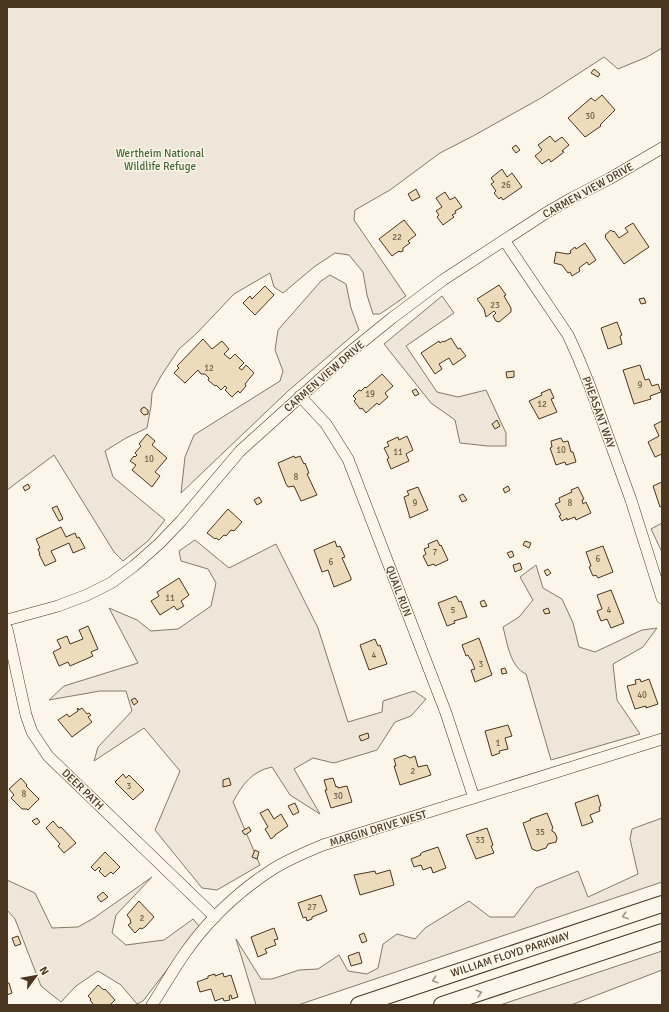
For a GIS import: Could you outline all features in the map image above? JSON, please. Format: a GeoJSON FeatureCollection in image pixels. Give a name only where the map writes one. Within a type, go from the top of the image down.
{"type":"FeatureCollection","features":[{"type":"Feature","properties":{"kind":"highway","name":"WILLIAM FLOYD PARKWAY"},"geometry":{"type":"LineString","coordinates":[[359,1005],[662,904]]}},
{"type":"Feature","properties":{"kind":"highway"},"geometry":{"type":"LineString","coordinates":[[442,1005],[662,932]]}},
{"type":"Feature","properties":{"kind":"street","name":"CARMEN VIEW DRIVE"},"geometry":{"type":"LineString","coordinates":[[7,620],[58,606],[87,595],[111,582],[134,566],[160,543],[181,521],[240,451],[350,352],[392,318],[443,280],[553,209],[662,148]]}},
{"type":"Feature","properties":{"kind":"street","name":"PHEASANT WAY"},"geometry":{"type":"LineString","coordinates":[[504,240],[568,335],[578,357],[631,500],[662,598]]}},
{"type":"Feature","properties":{"kind":"street","name":"QUAIL RUN"},"geometry":{"type":"LineString","coordinates":[[300,396],[326,424],[348,459],[446,712],[474,798]]}},
{"type":"Feature","properties":{"kind":"street","name":"DEER PATH"},"geometry":{"type":"LineString","coordinates":[[7,629],[26,715],[32,732],[48,756],[214,916]]}},
{"type":"Feature","properties":{"kind":"street","name":"MARGIN DRIVE WEST"},"geometry":{"type":"LineString","coordinates":[[152,1005],[186,952],[214,916],[235,897],[273,869],[294,857],[323,845],[662,739]]}},
{"type":"Feature","properties":{"kind":"green space","name":"Wertheim National Wildlife Refuge"},"geometry":{"type":"Polygon","coordinates":[[[7,7],[662,7],[662,48],[647,57],[618,69],[604,57],[541,98],[440,153],[390,190],[355,210],[354,220],[406,296],[380,314],[373,314],[367,295],[363,272],[349,255],[335,253],[314,267],[283,293],[274,287],[270,273],[234,294],[197,333],[179,349],[161,376],[152,393],[147,428],[126,438],[105,451],[113,477],[165,520],[148,541],[123,561],[114,552],[54,455],[7,490],[7,7]]]}},
{"type":"Feature","properties":{"kind":"green space"},"geometry":{"type":"Polygon","coordinates":[[[330,275],[346,284],[351,308],[359,330],[288,391],[181,493],[185,457],[194,435],[280,381],[283,371],[275,350],[278,330],[321,281],[330,275]]]}},
{"type":"Feature","properties":{"kind":"green space"},"geometry":{"type":"Polygon","coordinates":[[[442,296],[454,313],[406,346],[437,392],[458,397],[486,390],[506,433],[506,446],[460,443],[455,420],[431,403],[384,344],[442,296]]]}},
{"type":"Feature","properties":{"kind":"green space"},"geometry":{"type":"Polygon","coordinates":[[[662,523],[662,552],[651,529],[662,523]]]}},
{"type":"Feature","properties":{"kind":"green space"},"geometry":{"type":"Polygon","coordinates":[[[195,540],[229,568],[276,544],[318,628],[348,722],[382,712],[383,701],[414,691],[426,699],[411,716],[395,722],[377,750],[334,763],[313,758],[294,769],[320,814],[290,795],[272,767],[253,775],[240,790],[233,802],[260,865],[217,890],[202,888],[155,830],[180,771],[144,728],[94,761],[98,747],[132,711],[126,691],[100,691],[49,700],[64,686],[138,663],[109,608],[137,620],[151,631],[178,629],[211,606],[216,583],[208,569],[181,561],[179,551],[195,540]]]}},
{"type":"Feature","properties":{"kind":"green space"},"geometry":{"type":"Polygon","coordinates":[[[536,565],[543,588],[562,599],[573,623],[579,647],[595,652],[642,630],[657,628],[643,647],[613,664],[617,700],[640,734],[551,760],[526,674],[516,666],[510,654],[503,627],[519,617],[533,600],[520,577],[536,565]]]}},
{"type":"Feature","properties":{"kind":"green space"},"geometry":{"type":"Polygon","coordinates":[[[662,818],[662,882],[298,1005],[256,1005],[236,939],[261,979],[272,979],[299,970],[318,969],[339,955],[348,971],[367,974],[378,968],[383,944],[397,934],[415,939],[425,928],[469,901],[490,917],[514,917],[536,888],[578,871],[588,897],[638,874],[630,839],[632,829],[662,818]]]}},
{"type":"Feature","properties":{"kind":"green space"},"geometry":{"type":"Polygon","coordinates":[[[152,877],[116,915],[112,933],[126,945],[164,940],[193,919],[200,927],[143,1001],[137,1004],[121,985],[98,971],[76,986],[61,1002],[41,986],[15,919],[7,910],[7,880],[35,893],[52,928],[78,927],[94,918],[152,877]]]}},
{"type":"Feature","properties":{"kind":"green space"},"geometry":{"type":"Polygon","coordinates":[[[662,951],[662,970],[571,1005],[500,1005],[662,951]]]}},
{"type":"Feature","properties":{"kind":"building"},"geometry":{"type":"Polygon","coordinates":[[[594,69],[600,74],[598,77],[591,73],[594,69]]]}},
{"type":"Feature","properties":{"kind":"building"},"geometry":{"type":"Polygon","coordinates":[[[602,95],[615,110],[600,125],[601,126],[585,137],[568,118],[591,98],[595,101],[602,95]]]}},
{"type":"Feature","properties":{"kind":"building"},"geometry":{"type":"Polygon","coordinates":[[[550,136],[555,142],[562,137],[569,145],[562,151],[564,152],[551,162],[549,159],[542,164],[535,156],[542,150],[538,145],[550,136]]]}},
{"type":"Feature","properties":{"kind":"building"},"geometry":{"type":"Polygon","coordinates":[[[516,145],[520,150],[516,153],[512,148],[516,145]]]}},
{"type":"Feature","properties":{"kind":"building"},"geometry":{"type":"Polygon","coordinates":[[[502,169],[507,177],[512,173],[522,187],[503,200],[501,197],[499,199],[494,193],[496,191],[491,184],[494,182],[491,178],[502,169]]]}},
{"type":"Feature","properties":{"kind":"building"},"geometry":{"type":"Polygon","coordinates":[[[416,189],[420,197],[412,201],[408,194],[416,189]]]}},
{"type":"Feature","properties":{"kind":"building"},"geometry":{"type":"Polygon","coordinates":[[[445,192],[450,200],[455,197],[462,207],[455,211],[456,213],[452,215],[454,217],[443,225],[437,217],[439,215],[436,211],[442,207],[436,198],[445,192]]]}},
{"type":"Feature","properties":{"kind":"building"},"geometry":{"type":"Polygon","coordinates":[[[404,220],[416,235],[408,241],[410,243],[403,248],[403,251],[399,251],[392,256],[379,239],[404,220]]]}},
{"type":"Feature","properties":{"kind":"building"},"geometry":{"type":"Polygon","coordinates":[[[633,223],[649,247],[624,264],[605,235],[611,230],[613,232],[614,231],[619,238],[628,232],[625,228],[633,223]]]}},
{"type":"Feature","properties":{"kind":"building"},"geometry":{"type":"Polygon","coordinates":[[[585,243],[596,260],[589,265],[587,262],[579,268],[580,271],[572,276],[570,272],[568,273],[562,265],[554,263],[556,252],[568,254],[571,253],[570,251],[575,247],[576,249],[585,243]]]}},
{"type":"Feature","properties":{"kind":"building"},"geometry":{"type":"Polygon","coordinates":[[[499,285],[506,295],[504,296],[511,308],[511,312],[499,322],[496,321],[493,316],[496,313],[494,311],[486,317],[484,309],[477,299],[499,285]]]}},
{"type":"Feature","properties":{"kind":"building"},"geometry":{"type":"Polygon","coordinates":[[[265,286],[274,295],[255,315],[243,303],[250,296],[252,299],[265,286]]]}},
{"type":"Feature","properties":{"kind":"building"},"geometry":{"type":"Polygon","coordinates":[[[644,298],[646,303],[641,304],[639,299],[644,298]]]}},
{"type":"Feature","properties":{"kind":"building"},"geometry":{"type":"Polygon","coordinates":[[[617,322],[622,335],[620,336],[622,344],[608,349],[601,328],[617,322]]]}},
{"type":"Feature","properties":{"kind":"building"},"geometry":{"type":"Polygon","coordinates":[[[451,338],[458,349],[460,348],[466,356],[453,365],[449,358],[439,364],[442,369],[435,374],[421,353],[439,341],[440,343],[443,341],[444,342],[451,338]]]}},
{"type":"Feature","properties":{"kind":"building"},"geometry":{"type":"Polygon","coordinates":[[[203,339],[212,349],[222,341],[229,349],[224,354],[230,359],[235,354],[244,363],[239,368],[242,370],[246,365],[254,373],[240,393],[238,391],[232,397],[225,390],[227,388],[225,386],[221,390],[208,380],[209,378],[205,374],[201,374],[198,370],[185,383],[174,373],[179,368],[177,366],[203,339]]]}},
{"type":"Feature","properties":{"kind":"building"},"geometry":{"type":"Polygon","coordinates":[[[640,365],[645,380],[649,379],[652,386],[658,384],[661,392],[650,396],[651,399],[634,404],[623,370],[640,365]]]}},
{"type":"Feature","properties":{"kind":"building"},"geometry":{"type":"Polygon","coordinates":[[[514,371],[514,377],[507,378],[506,372],[514,371]]]}},
{"type":"Feature","properties":{"kind":"building"},"geometry":{"type":"Polygon","coordinates":[[[382,374],[393,386],[385,393],[388,397],[379,405],[377,403],[366,413],[362,408],[360,409],[354,401],[356,399],[353,396],[359,390],[361,391],[365,387],[366,388],[382,374]]]}},
{"type":"Feature","properties":{"kind":"building"},"geometry":{"type":"Polygon","coordinates":[[[416,389],[419,394],[415,396],[412,391],[416,389]]]}},
{"type":"Feature","properties":{"kind":"building"},"geometry":{"type":"Polygon","coordinates":[[[550,389],[554,398],[551,399],[557,412],[539,419],[529,401],[542,395],[541,393],[550,389]]]}},
{"type":"Feature","properties":{"kind":"building"},"geometry":{"type":"Polygon","coordinates":[[[144,407],[148,410],[148,414],[144,415],[141,412],[141,409],[144,407]]]}},
{"type":"Feature","properties":{"kind":"building"},"geometry":{"type":"Polygon","coordinates":[[[497,420],[500,426],[495,429],[492,424],[497,420]]]}},
{"type":"Feature","properties":{"kind":"building"},"geometry":{"type":"Polygon","coordinates":[[[662,421],[662,454],[655,457],[648,442],[659,436],[654,425],[662,421]]]}},
{"type":"Feature","properties":{"kind":"building"},"geometry":{"type":"Polygon","coordinates":[[[147,434],[155,441],[152,445],[167,458],[155,472],[160,476],[152,487],[132,470],[136,465],[130,461],[137,455],[135,453],[141,446],[139,444],[147,434]]]}},
{"type":"Feature","properties":{"kind":"building"},"geometry":{"type":"Polygon","coordinates":[[[407,436],[413,450],[406,454],[409,461],[391,469],[387,459],[389,458],[384,448],[389,446],[387,442],[398,437],[399,440],[407,436]]]}},
{"type":"Feature","properties":{"kind":"building"},"geometry":{"type":"Polygon","coordinates":[[[561,438],[563,442],[568,441],[576,462],[566,465],[565,462],[556,465],[550,448],[552,447],[551,441],[561,438]]]}},
{"type":"Feature","properties":{"kind":"building"},"geometry":{"type":"Polygon","coordinates":[[[294,456],[295,458],[300,456],[304,464],[305,463],[309,473],[307,474],[317,495],[301,501],[294,486],[288,487],[286,484],[278,463],[294,456]]]}},
{"type":"Feature","properties":{"kind":"building"},"geometry":{"type":"Polygon","coordinates":[[[662,482],[662,506],[660,507],[653,486],[662,482]]]}},
{"type":"Feature","properties":{"kind":"building"},"geometry":{"type":"Polygon","coordinates":[[[28,484],[30,488],[25,491],[23,487],[28,484]]]}},
{"type":"Feature","properties":{"kind":"building"},"geometry":{"type":"Polygon","coordinates":[[[508,486],[510,490],[505,493],[503,489],[508,486]]]}},
{"type":"Feature","properties":{"kind":"building"},"geometry":{"type":"Polygon","coordinates":[[[418,487],[428,510],[410,518],[404,497],[409,495],[407,491],[418,487]]]}},
{"type":"Feature","properties":{"kind":"building"},"geometry":{"type":"Polygon","coordinates":[[[578,487],[584,499],[582,500],[583,504],[586,502],[591,513],[576,520],[575,517],[567,520],[567,518],[562,521],[559,516],[561,515],[555,504],[560,502],[559,498],[572,492],[571,490],[578,487]]]}},
{"type":"Feature","properties":{"kind":"building"},"geometry":{"type":"Polygon","coordinates":[[[463,494],[467,500],[462,502],[459,496],[463,494]]]}},
{"type":"Feature","properties":{"kind":"building"},"geometry":{"type":"Polygon","coordinates":[[[259,497],[262,502],[257,505],[254,500],[259,497]]]}},
{"type":"Feature","properties":{"kind":"building"},"geometry":{"type":"Polygon","coordinates":[[[57,506],[63,519],[59,521],[52,508],[57,506]]]}},
{"type":"Feature","properties":{"kind":"building"},"geometry":{"type":"Polygon","coordinates":[[[228,509],[242,522],[234,531],[231,530],[226,536],[224,535],[219,540],[216,538],[215,539],[207,533],[228,509]]]}},
{"type":"Feature","properties":{"kind":"building"},"geometry":{"type":"Polygon","coordinates":[[[61,527],[66,537],[75,533],[85,548],[73,553],[69,543],[51,551],[56,561],[45,566],[39,554],[38,549],[40,548],[36,539],[61,527]]]}},
{"type":"Feature","properties":{"kind":"building"},"geometry":{"type":"Polygon","coordinates":[[[437,540],[448,560],[435,566],[434,564],[428,566],[423,556],[426,554],[424,549],[429,547],[428,544],[437,540]]]}},
{"type":"Feature","properties":{"kind":"building"},"geometry":{"type":"Polygon","coordinates":[[[335,541],[337,547],[340,546],[345,557],[342,558],[351,580],[334,587],[328,570],[322,572],[314,550],[335,541]]]}},
{"type":"Feature","properties":{"kind":"building"},"geometry":{"type":"Polygon","coordinates":[[[525,541],[531,543],[529,548],[523,545],[525,541]]]}},
{"type":"Feature","properties":{"kind":"building"},"geometry":{"type":"Polygon","coordinates":[[[603,546],[613,572],[598,578],[596,575],[593,576],[589,567],[591,566],[586,552],[603,546]]]}},
{"type":"Feature","properties":{"kind":"building"},"geometry":{"type":"Polygon","coordinates":[[[512,551],[514,556],[510,558],[507,553],[512,551]]]}},
{"type":"Feature","properties":{"kind":"building"},"geometry":{"type":"Polygon","coordinates":[[[520,563],[522,569],[515,572],[513,565],[520,563]]]}},
{"type":"Feature","properties":{"kind":"building"},"geometry":{"type":"Polygon","coordinates":[[[548,569],[551,573],[547,576],[544,571],[548,569]]]}},
{"type":"Feature","properties":{"kind":"building"},"geometry":{"type":"Polygon","coordinates":[[[179,578],[189,595],[181,601],[184,606],[177,610],[174,606],[160,615],[151,601],[159,596],[157,592],[179,578]]]}},
{"type":"Feature","properties":{"kind":"building"},"geometry":{"type":"Polygon","coordinates":[[[611,590],[624,623],[611,628],[607,619],[601,621],[597,611],[602,609],[597,595],[611,590]]]}},
{"type":"Feature","properties":{"kind":"building"},"geometry":{"type":"Polygon","coordinates":[[[456,596],[459,602],[461,601],[467,617],[454,621],[455,623],[447,626],[438,603],[456,596]]]}},
{"type":"Feature","properties":{"kind":"building"},"geometry":{"type":"Polygon","coordinates":[[[484,600],[487,606],[482,607],[480,602],[484,600]]]}},
{"type":"Feature","properties":{"kind":"building"},"geometry":{"type":"Polygon","coordinates":[[[548,608],[550,613],[545,614],[543,610],[548,608]]]}},
{"type":"Feature","properties":{"kind":"building"},"geometry":{"type":"Polygon","coordinates":[[[88,626],[98,649],[91,652],[93,656],[70,666],[68,662],[59,666],[53,652],[61,648],[57,640],[67,636],[70,644],[83,639],[79,630],[88,626]]]}},
{"type":"Feature","properties":{"kind":"building"},"geometry":{"type":"Polygon","coordinates":[[[479,638],[492,675],[475,682],[471,670],[475,669],[471,659],[468,655],[466,656],[462,645],[479,638]]]}},
{"type":"Feature","properties":{"kind":"building"},"geometry":{"type":"Polygon","coordinates":[[[375,639],[378,646],[380,645],[387,664],[369,670],[360,645],[375,639]]]}},
{"type":"Feature","properties":{"kind":"building"},"geometry":{"type":"Polygon","coordinates":[[[505,668],[507,673],[502,674],[501,669],[505,668]]]}},
{"type":"Feature","properties":{"kind":"building"},"geometry":{"type":"Polygon","coordinates":[[[640,679],[641,682],[649,679],[658,704],[646,708],[646,706],[635,709],[627,686],[636,684],[635,680],[640,679]]]}},
{"type":"Feature","properties":{"kind":"building"},"geometry":{"type":"Polygon","coordinates":[[[135,698],[138,702],[134,705],[131,700],[135,698]]]}},
{"type":"Feature","properties":{"kind":"building"},"geometry":{"type":"Polygon","coordinates":[[[78,708],[79,710],[82,708],[87,714],[89,713],[91,715],[88,717],[92,722],[72,737],[58,720],[67,714],[69,717],[78,711],[78,708]]]}},
{"type":"Feature","properties":{"kind":"building"},"geometry":{"type":"Polygon","coordinates":[[[508,725],[512,736],[505,738],[508,749],[499,751],[500,753],[492,756],[485,731],[508,725]]]}},
{"type":"Feature","properties":{"kind":"building"},"geometry":{"type":"Polygon","coordinates":[[[368,733],[369,738],[361,741],[359,736],[368,733]]]}},
{"type":"Feature","properties":{"kind":"building"},"geometry":{"type":"Polygon","coordinates":[[[405,755],[410,758],[415,756],[418,767],[427,765],[431,775],[400,785],[394,766],[396,766],[394,759],[405,755]]]}},
{"type":"Feature","properties":{"kind":"building"},"geometry":{"type":"Polygon","coordinates":[[[123,774],[126,778],[129,775],[144,790],[133,800],[115,782],[123,774]]]}},
{"type":"Feature","properties":{"kind":"building"},"geometry":{"type":"Polygon","coordinates":[[[21,778],[27,785],[26,786],[39,799],[28,810],[22,809],[11,798],[14,795],[9,789],[21,778]]]}},
{"type":"Feature","properties":{"kind":"building"},"geometry":{"type":"Polygon","coordinates":[[[229,778],[231,785],[223,787],[223,780],[229,778]]]}},
{"type":"Feature","properties":{"kind":"building"},"geometry":{"type":"Polygon","coordinates":[[[333,778],[336,787],[347,786],[352,802],[331,808],[325,790],[327,790],[324,780],[333,778]]]}},
{"type":"Feature","properties":{"kind":"building"},"geometry":{"type":"Polygon","coordinates":[[[598,795],[601,806],[599,807],[600,811],[590,815],[593,822],[582,826],[575,803],[598,795]]]}},
{"type":"Feature","properties":{"kind":"building"},"geometry":{"type":"Polygon","coordinates":[[[295,803],[299,812],[293,815],[288,806],[295,803]]]}},
{"type":"Feature","properties":{"kind":"building"},"geometry":{"type":"Polygon","coordinates":[[[268,809],[274,819],[281,814],[288,826],[271,839],[265,829],[268,827],[260,813],[268,809]]]}},
{"type":"Feature","properties":{"kind":"building"},"geometry":{"type":"Polygon","coordinates":[[[547,813],[553,828],[552,831],[555,833],[557,838],[556,842],[548,844],[546,848],[537,851],[532,849],[523,823],[547,813]]]}},
{"type":"Feature","properties":{"kind":"building"},"geometry":{"type":"Polygon","coordinates":[[[37,818],[40,822],[36,825],[32,821],[37,818]]]}},
{"type":"Feature","properties":{"kind":"building"},"geometry":{"type":"Polygon","coordinates":[[[53,821],[76,843],[64,853],[58,846],[60,844],[46,828],[53,821]]]}},
{"type":"Feature","properties":{"kind":"building"},"geometry":{"type":"Polygon","coordinates":[[[249,827],[251,831],[245,835],[242,831],[249,827]]]}},
{"type":"Feature","properties":{"kind":"building"},"geometry":{"type":"Polygon","coordinates":[[[487,828],[494,853],[476,859],[466,835],[487,828]]]}},
{"type":"Feature","properties":{"kind":"building"},"geometry":{"type":"Polygon","coordinates":[[[438,847],[446,868],[433,873],[431,867],[423,870],[421,865],[414,867],[411,859],[421,855],[420,854],[423,852],[438,847]]]}},
{"type":"Feature","properties":{"kind":"building"},"geometry":{"type":"Polygon","coordinates":[[[255,850],[259,852],[257,859],[252,857],[255,850]]]}},
{"type":"Feature","properties":{"kind":"building"},"geometry":{"type":"Polygon","coordinates":[[[105,852],[120,867],[113,874],[111,872],[105,877],[99,871],[101,869],[99,867],[95,871],[91,867],[105,852]]]}},
{"type":"Feature","properties":{"kind":"building"},"geometry":{"type":"Polygon","coordinates":[[[390,870],[394,885],[360,895],[354,875],[375,871],[376,874],[390,870]]]}},
{"type":"Feature","properties":{"kind":"building"},"geometry":{"type":"Polygon","coordinates":[[[103,892],[108,897],[101,902],[97,897],[103,892]]]}},
{"type":"Feature","properties":{"kind":"building"},"geometry":{"type":"Polygon","coordinates":[[[321,895],[327,911],[312,917],[312,919],[307,921],[306,917],[303,918],[298,903],[321,895]]]}},
{"type":"Feature","properties":{"kind":"building"},"geometry":{"type":"Polygon","coordinates":[[[139,901],[154,917],[146,926],[142,929],[140,928],[135,933],[128,925],[131,923],[127,915],[139,901]]]}},
{"type":"Feature","properties":{"kind":"building"},"geometry":{"type":"Polygon","coordinates":[[[274,928],[278,939],[274,940],[276,945],[265,949],[267,953],[258,957],[251,937],[274,928]]]}},
{"type":"Feature","properties":{"kind":"building"},"geometry":{"type":"Polygon","coordinates":[[[364,933],[367,941],[362,943],[359,935],[364,933]]]}},
{"type":"Feature","properties":{"kind":"building"},"geometry":{"type":"Polygon","coordinates":[[[18,936],[21,944],[15,946],[12,938],[18,936]]]}},
{"type":"Feature","properties":{"kind":"building"},"geometry":{"type":"Polygon","coordinates":[[[359,952],[362,963],[351,966],[348,956],[359,952]]]}},
{"type":"Feature","properties":{"kind":"building"},"geometry":{"type":"Polygon","coordinates":[[[223,973],[224,977],[231,975],[238,997],[232,999],[231,995],[229,996],[230,1000],[224,1001],[223,998],[215,1001],[211,989],[200,992],[197,982],[208,978],[208,976],[215,974],[215,976],[223,973]]]}},
{"type":"Feature","properties":{"kind":"building"},"geometry":{"type":"Polygon","coordinates":[[[31,978],[33,984],[28,986],[26,980],[31,978]]]}},
{"type":"Feature","properties":{"kind":"building"},"geometry":{"type":"Polygon","coordinates":[[[7,983],[9,983],[12,993],[7,995],[7,983]]]}},
{"type":"Feature","properties":{"kind":"building"},"geometry":{"type":"Polygon","coordinates":[[[98,985],[104,990],[105,989],[115,1000],[110,1005],[94,1005],[90,1000],[91,999],[88,996],[98,985]]]}}]}
